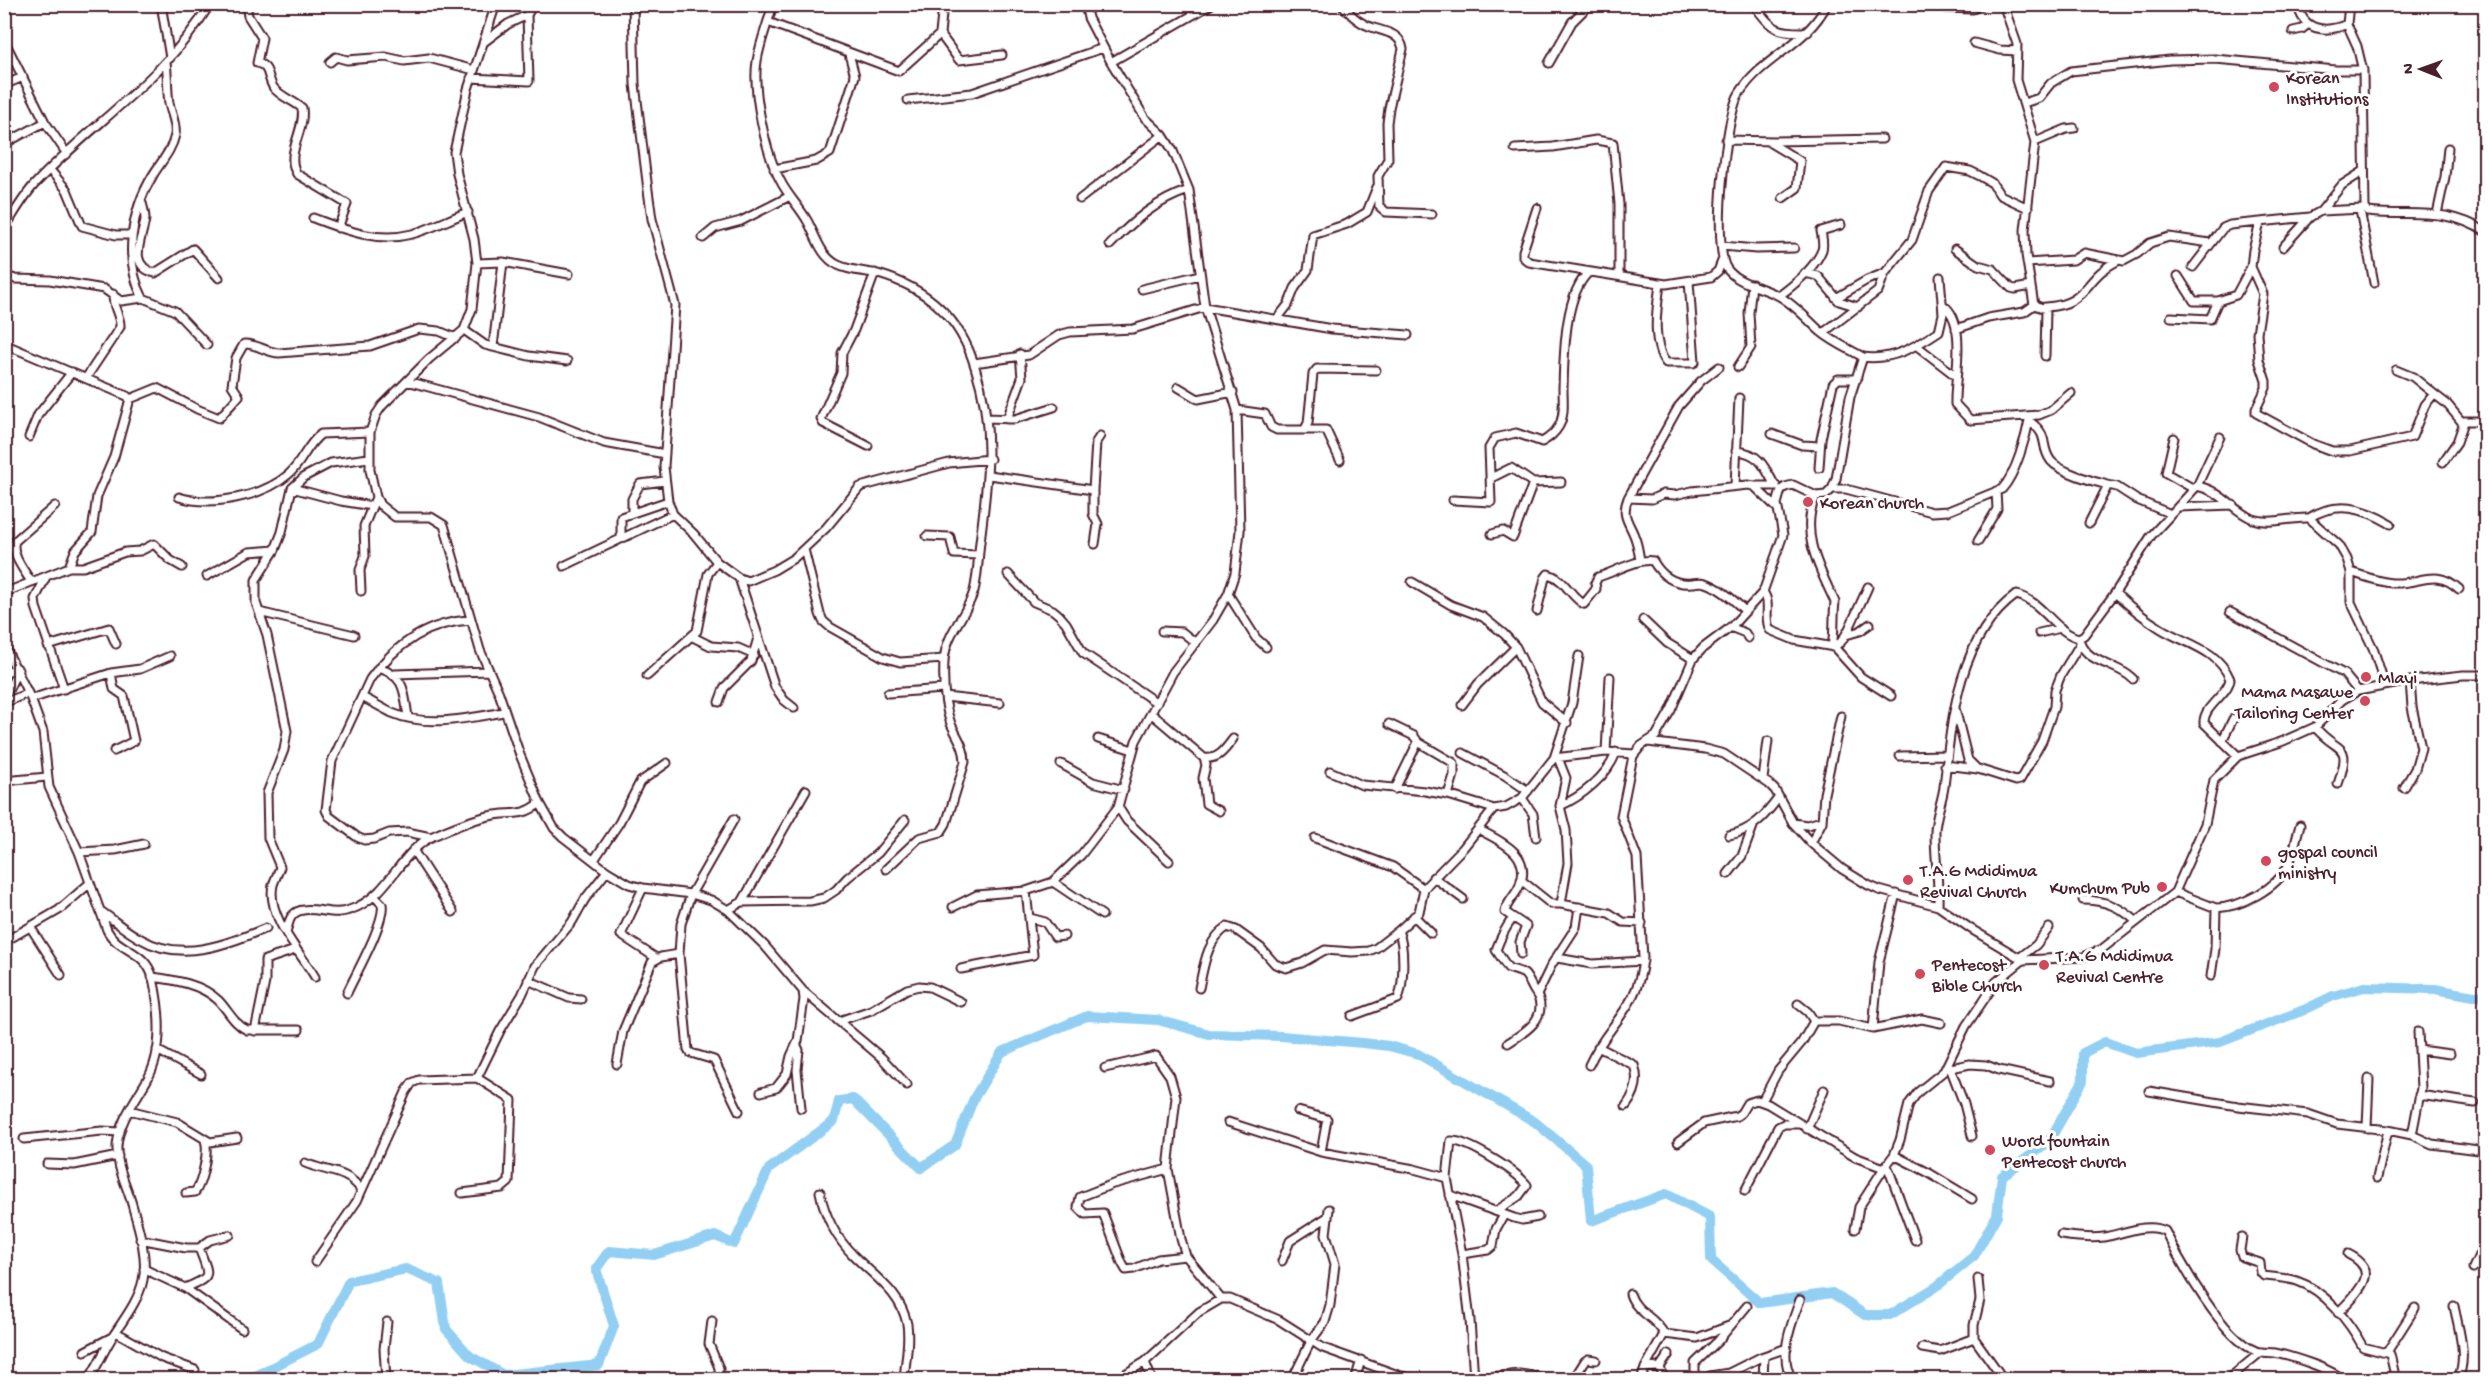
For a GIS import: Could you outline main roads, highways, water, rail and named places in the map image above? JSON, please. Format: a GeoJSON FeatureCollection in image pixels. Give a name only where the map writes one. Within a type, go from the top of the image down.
{"type":"FeatureCollection","features":[{"type":"Feature","properties":{"kind":"waterway"},"geometry":{"type":"LineString","coordinates":[[247,1380],[318,1344],[349,1281],[406,1269],[439,1283],[446,1329],[470,1356],[504,1375],[599,1365],[614,1326],[596,1269],[609,1251],[654,1255],[715,1236],[734,1244],[769,1169],[834,1121],[839,1101],[853,1099],[921,1168],[955,1145],[974,1098],[1002,1052],[1087,1016],[1158,1020],[1209,1034],[1281,1036],[1363,1043],[1389,1046],[1418,1054],[1535,1122],[1586,1165],[1591,1221],[1666,1194],[1710,1217],[1711,1260],[1760,1303],[1832,1293],[1865,1315],[1890,1315],[1936,1287],[1974,1256],[1997,1215],[2002,1176],[2048,1143],[2083,1081],[2083,1053],[2105,1042],[2136,1053],[2220,1042],[2304,1010],[2333,996],[2364,987],[2435,989],[2474,996],[2486,995]]}},
{"type":"Feature","properties":{"kind":"place","name":"Korean Institutions"},"geometry":{"type":"Point","coordinates":[2274,87]}},
{"type":"Feature","properties":{"kind":"place","name":"Korean church"},"geometry":{"type":"Point","coordinates":[1808,502]}},
{"type":"Feature","properties":{"kind":"place","name":"Mlayi"},"geometry":{"type":"Point","coordinates":[2366,677]}},
{"type":"Feature","properties":{"kind":"place","name":"Mama Masawe Tailoring Center"},"geometry":{"type":"Point","coordinates":[2365,701]}},
{"type":"Feature","properties":{"kind":"place","name":"gospal council ministry"},"geometry":{"type":"Point","coordinates":[2266,861]}},
{"type":"Feature","properties":{"kind":"place","name":"T.A.G Mdidimua Revival Church"},"geometry":{"type":"Point","coordinates":[1908,880]}},
{"type":"Feature","properties":{"kind":"place","name":"Kumchum Pub"},"geometry":{"type":"Point","coordinates":[2162,887]}},
{"type":"Feature","properties":{"kind":"place","name":"T.A.G Mdidimua Revival Centre"},"geometry":{"type":"Point","coordinates":[2044,965]}},
{"type":"Feature","properties":{"kind":"place","name":"Pentecost Bible Church"},"geometry":{"type":"Point","coordinates":[1920,974]}},
{"type":"Feature","properties":{"kind":"place","name":"Word fountain Pentecost church"},"geometry":{"type":"Point","coordinates":[1990,1150]}}]}
